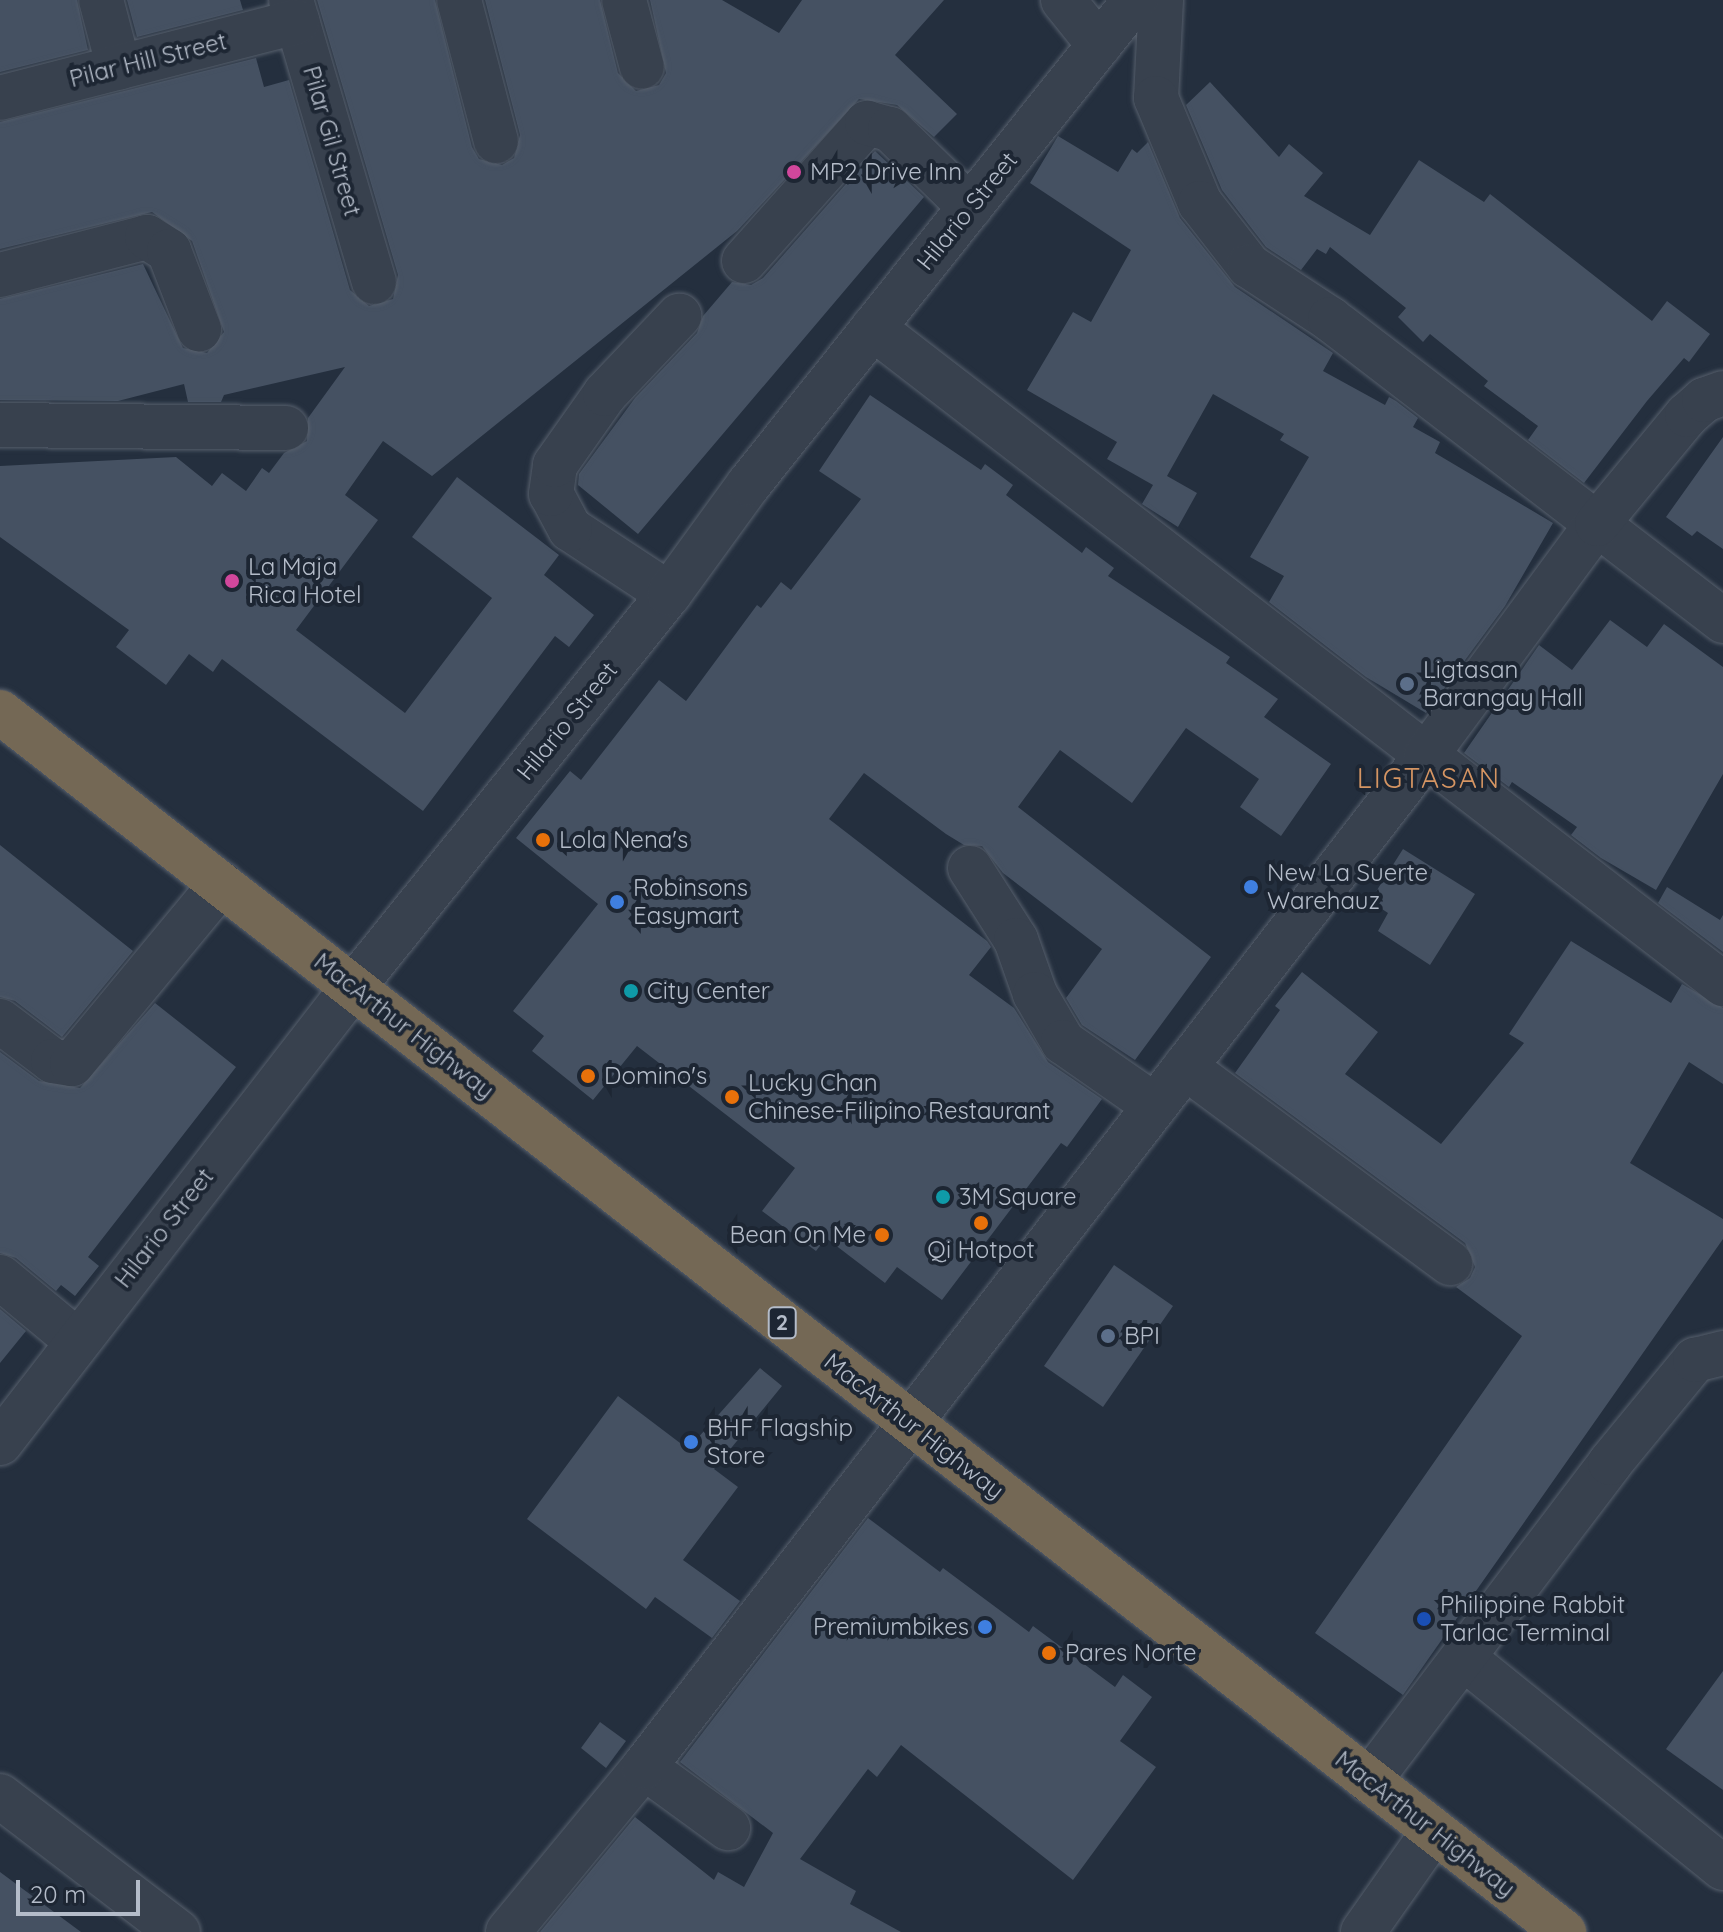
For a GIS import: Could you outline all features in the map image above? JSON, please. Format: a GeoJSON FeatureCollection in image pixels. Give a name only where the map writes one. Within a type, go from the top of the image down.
{"type":"FeatureCollection","features":[{"type":"Feature","properties":{"kind":"highway","name":"MacArthur Highway"},"geometry":{"type":"LineString","coordinates":[[0,712],[1564,1932]]}},
{"type":"Feature","properties":{"kind":"street"},"geometry":{"type":"LineString","coordinates":[[101,0],[119,68]]}},
{"type":"Feature","properties":{"kind":"street"},"geometry":{"type":"LineString","coordinates":[[459,0],[496,141]]}},
{"type":"Feature","properties":{"kind":"street"},"geometry":{"type":"LineString","coordinates":[[624,0],[642,67]]}},
{"type":"Feature","properties":{"kind":"street"},"geometry":{"type":"LineString","coordinates":[[1063,0],[1099,45]]}},
{"type":"Feature","properties":{"kind":"street","name":"Hilario Street"},"geometry":{"type":"LineString","coordinates":[[0,1443],[76,1340],[354,986],[669,594],[873,328],[1135,0]]}},
{"type":"Feature","properties":{"kind":"street"},"geometry":{"type":"LineString","coordinates":[[1161,0],[1156,98],[1200,203],[1249,266],[1330,319],[1723,621]]}},
{"type":"Feature","properties":{"kind":"street","name":"Pilar Hill Street"},"geometry":{"type":"LineString","coordinates":[[0,98],[119,68],[294,11]]}},
{"type":"Feature","properties":{"kind":"street","name":"Pilar Gil Street"},"geometry":{"type":"LineString","coordinates":[[294,11],[374,282]]}},
{"type":"Feature","properties":{"kind":"street"},"geometry":{"type":"LineString","coordinates":[[744,261],[867,123],[890,129],[970,207]]}},
{"type":"Feature","properties":{"kind":"street"},"geometry":{"type":"LineString","coordinates":[[0,275],[147,237],[169,251],[199,329]]}},
{"type":"Feature","properties":{"kind":"street"},"geometry":{"type":"LineString","coordinates":[[669,594],[570,529],[551,494],[555,465],[605,394],[679,316]]}},
{"type":"Feature","properties":{"kind":"street"},"geometry":{"type":"LineString","coordinates":[[873,328],[1723,984]]}},
{"type":"Feature","properties":{"kind":"street"},"geometry":{"type":"LineString","coordinates":[[508,1932],[644,1767],[1425,757],[1597,524],[1687,415],[1704,400],[1723,393]]}},
{"type":"Feature","properties":{"kind":"street"},"geometry":{"type":"LineString","coordinates":[[0,425],[286,428]]}},
{"type":"Feature","properties":{"kind":"street"},"geometry":{"type":"LineString","coordinates":[[970,868],[1016,940],[1035,994],[1063,1042],[1155,1106]]}},
{"type":"Feature","properties":{"kind":"street"},"geometry":{"type":"LineString","coordinates":[[0,1021],[53,1061],[72,1064],[221,884]]}},
{"type":"Feature","properties":{"kind":"street"},"geometry":{"type":"LineString","coordinates":[[1185,1067],[1450,1263]]}},
{"type":"Feature","properties":{"kind":"street"},"geometry":{"type":"LineString","coordinates":[[0,1277],[76,1340]]}},
{"type":"Feature","properties":{"kind":"street"},"geometry":{"type":"LineString","coordinates":[[1369,1781],[1465,1659],[1610,1463],[1695,1360],[1723,1353]]}},
{"type":"Feature","properties":{"kind":"street"},"geometry":{"type":"LineString","coordinates":[[1465,1659],[1723,1868]]}},
{"type":"Feature","properties":{"kind":"street"},"geometry":{"type":"LineString","coordinates":[[644,1767],[728,1828]]}},
{"type":"Feature","properties":{"kind":"street"},"geometry":{"type":"LineString","coordinates":[[0,1796],[178,1932]]}},
{"type":"Feature","properties":{"kind":"street"},"geometry":{"type":"LineString","coordinates":[[1363,1932],[1434,1831]]}},
{"type":"Feature","properties":{"kind":"building"},"geometry":{"type":"Polygon","coordinates":[[[0,0],[77,0],[88,50],[0,72],[0,0]]]}},
{"type":"Feature","properties":{"kind":"building"},"geometry":{"type":"Polygon","coordinates":[[[127,0],[240,0],[243,10],[137,37],[127,0]]]}},
{"type":"Feature","properties":{"kind":"building"},"geometry":{"type":"Polygon","coordinates":[[[317,0],[435,0],[472,147],[479,159],[502,165],[514,158],[520,135],[485,0],[600,0],[618,73],[636,91],[659,85],[666,73],[650,0],[722,0],[779,33],[802,0],[944,0],[895,55],[957,114],[934,137],[897,105],[859,99],[737,231],[432,476],[383,441],[345,495],[378,520],[296,630],[405,713],[492,598],[412,537],[457,477],[559,555],[544,575],[594,615],[569,647],[555,636],[423,811],[222,659],[213,672],[189,654],[166,685],[116,647],[129,630],[0,537],[0,466],[176,457],[212,486],[222,473],[246,491],[262,468],[269,473],[284,453],[307,441],[308,418],[345,367],[224,395],[221,402],[188,402],[184,384],[118,401],[0,400],[0,299],[143,264],[183,348],[207,353],[224,332],[192,241],[152,212],[0,249],[0,122],[256,58],[264,87],[289,80],[350,290],[369,306],[393,299],[398,275],[317,0]]]}},
{"type":"Feature","properties":{"kind":"building"},"geometry":{"type":"Polygon","coordinates":[[[1210,82],[1279,157],[1289,144],[1323,173],[1304,196],[1370,235],[1419,160],[1484,202],[1490,194],[1652,321],[1667,301],[1710,334],[1689,362],[1684,358],[1647,401],[1584,483],[1528,440],[1538,426],[1484,386],[1488,381],[1430,334],[1423,342],[1398,317],[1406,308],[1330,247],[1326,254],[1317,249],[1301,270],[1266,247],[1222,190],[1186,105],[1210,82]]]}},
{"type":"Feature","properties":{"kind":"building"},"geometry":{"type":"Polygon","coordinates":[[[1058,136],[1118,172],[1132,149],[1137,153],[1148,142],[1180,218],[1235,287],[1333,353],[1323,371],[1385,405],[1389,397],[1396,401],[1418,418],[1413,427],[1440,442],[1435,453],[1553,523],[1505,606],[1426,713],[1366,677],[1269,602],[1284,576],[1250,557],[1309,457],[1280,440],[1284,434],[1213,394],[1167,476],[1197,493],[1178,527],[1142,504],[1153,485],[1107,459],[1117,442],[1027,390],[1073,312],[1091,322],[1131,250],[1030,183],[1058,136]]]}},
{"type":"Feature","properties":{"kind":"building"},"geometry":{"type":"Polygon","coordinates":[[[875,151],[924,197],[638,534],[578,485],[579,474],[635,398],[697,333],[703,316],[732,282],[751,285],[763,278],[875,151]]]}},
{"type":"Feature","properties":{"kind":"building"},"geometry":{"type":"Polygon","coordinates":[[[870,395],[981,470],[985,464],[1013,485],[1006,495],[1082,553],[1086,547],[1114,568],[1108,576],[1230,657],[1226,663],[1278,699],[1264,717],[1331,764],[1281,836],[1240,807],[1259,779],[1186,728],[1132,803],[1060,750],[1018,807],[1211,957],[1135,1060],[1082,1025],[1066,998],[1102,949],[1003,873],[982,846],[964,845],[946,834],[864,773],[829,819],[987,941],[991,947],[969,975],[1014,1008],[1048,1062],[1102,1099],[1067,1147],[1061,1143],[942,1300],[897,1267],[885,1283],[826,1238],[816,1251],[762,1211],[795,1168],[637,1046],[593,1100],[532,1051],[544,1036],[513,1011],[598,904],[516,838],[570,771],[581,780],[659,680],[686,701],[757,605],[761,608],[781,582],[791,590],[861,499],[819,471],[870,395]]]}},
{"type":"Feature","properties":{"kind":"building"},"geometry":{"type":"Polygon","coordinates":[[[1723,437],[1723,549],[1697,531],[1692,536],[1666,517],[1723,437]]]}},
{"type":"Feature","properties":{"kind":"building"},"geometry":{"type":"Polygon","coordinates":[[[1610,620],[1647,647],[1664,624],[1723,667],[1723,774],[1656,890],[1601,858],[1571,835],[1577,827],[1512,782],[1509,787],[1464,753],[1539,645],[1572,670],[1610,620]]]}},
{"type":"Feature","properties":{"kind":"building"},"geometry":{"type":"Polygon","coordinates":[[[0,845],[133,951],[62,1037],[15,1001],[0,997],[0,845]]]}},
{"type":"Feature","properties":{"kind":"building"},"geometry":{"type":"Polygon","coordinates":[[[1403,849],[1475,894],[1430,965],[1378,931],[1388,913],[1370,901],[1403,849]]]}},
{"type":"Feature","properties":{"kind":"building"},"geometry":{"type":"Polygon","coordinates":[[[1667,887],[1720,920],[1723,915],[1723,952],[1658,903],[1667,887]]]}},
{"type":"Feature","properties":{"kind":"building"},"geometry":{"type":"Polygon","coordinates":[[[1571,941],[1671,1003],[1682,984],[1723,1008],[1723,1084],[1689,1062],[1630,1163],[1723,1219],[1723,1239],[1403,1695],[1315,1633],[1522,1336],[1456,1287],[1470,1278],[1475,1267],[1465,1243],[1235,1073],[1280,1010],[1275,1006],[1302,972],[1378,1032],[1345,1074],[1441,1144],[1524,1043],[1509,1034],[1571,941]]]}},
{"type":"Feature","properties":{"kind":"building"},"geometry":{"type":"Polygon","coordinates":[[[155,1003],[236,1067],[88,1257],[99,1266],[75,1296],[61,1285],[56,1291],[16,1258],[0,1253],[0,1052],[39,1081],[80,1088],[155,1003]]]}},
{"type":"Feature","properties":{"kind":"building","name":"BPI"},"geometry":{"type":"Polygon","coordinates":[[[1114,1265],[1173,1306],[1103,1407],[1044,1366],[1114,1265]]]}},
{"type":"Feature","properties":{"kind":"building"},"geometry":{"type":"Polygon","coordinates":[[[0,1309],[26,1331],[0,1363],[0,1309]]]}},
{"type":"Feature","properties":{"kind":"building"},"geometry":{"type":"Polygon","coordinates":[[[760,1368],[782,1386],[714,1469],[738,1487],[683,1560],[740,1601],[712,1638],[655,1597],[646,1609],[527,1519],[618,1396],[688,1449],[760,1368]]]}},
{"type":"Feature","properties":{"kind":"building"},"geometry":{"type":"Polygon","coordinates":[[[868,1518],[940,1572],[943,1568],[1029,1632],[1033,1626],[1115,1687],[1123,1675],[1152,1697],[1120,1741],[1156,1767],[1073,1880],[901,1745],[877,1777],[868,1769],[800,1859],[856,1891],[850,1904],[901,1932],[540,1932],[635,1817],[714,1880],[718,1872],[744,1887],[773,1833],[680,1762],[868,1518]]]}},
{"type":"Feature","properties":{"kind":"building"},"geometry":{"type":"Polygon","coordinates":[[[1723,1671],[1723,1790],[1666,1749],[1723,1671]]]}},
{"type":"Feature","properties":{"kind":"building"},"geometry":{"type":"Polygon","coordinates":[[[600,1722],[626,1741],[606,1768],[581,1748],[600,1722]]]}},
{"type":"Feature","properties":{"kind":"building"},"geometry":{"type":"Polygon","coordinates":[[[0,1872],[81,1932],[0,1932],[0,1872]]]}},
{"type":"Feature","properties":{"kind":"place","name":"MP2 Drive Inn"},"geometry":{"type":"Point","coordinates":[794,172]}},
{"type":"Feature","properties":{"kind":"place","name":"La Maja Rica Hotel"},"geometry":{"type":"Point","coordinates":[232,581]}},
{"type":"Feature","properties":{"kind":"place","name":"Ligtasan Barangay Hall"},"geometry":{"type":"Point","coordinates":[1407,684]}},
{"type":"Feature","properties":{"kind":"place","name":"Lola Nena's"},"geometry":{"type":"Point","coordinates":[543,840]}},
{"type":"Feature","properties":{"kind":"place","name":"New La Suerte Warehauz"},"geometry":{"type":"Point","coordinates":[1251,887]}},
{"type":"Feature","properties":{"kind":"place","name":"Robinsons Easymart"},"geometry":{"type":"Point","coordinates":[617,902]}},
{"type":"Feature","properties":{"kind":"place","name":"City Center"},"geometry":{"type":"Point","coordinates":[631,991]}},
{"type":"Feature","properties":{"kind":"place","name":"Domino's"},"geometry":{"type":"Point","coordinates":[588,1076]}},
{"type":"Feature","properties":{"kind":"place","name":"Lucky Chan Chinese-Filipino Restaurant"},"geometry":{"type":"Point","coordinates":[732,1097]}},
{"type":"Feature","properties":{"kind":"place","name":"3M Square"},"geometry":{"type":"Point","coordinates":[943,1197]}},
{"type":"Feature","properties":{"kind":"place","name":"Qi Hotpot"},"geometry":{"type":"Point","coordinates":[981,1223]}},
{"type":"Feature","properties":{"kind":"place","name":"Bean On Me"},"geometry":{"type":"Point","coordinates":[882,1235]}},
{"type":"Feature","properties":{"kind":"place","name":"BPI"},"geometry":{"type":"Point","coordinates":[1108,1336]}},
{"type":"Feature","properties":{"kind":"place","name":"BHF Flagship Store"},"geometry":{"type":"Point","coordinates":[691,1442]}},
{"type":"Feature","properties":{"kind":"place","name":"Philippine Rabbit Tarlac Terminal"},"geometry":{"type":"Point","coordinates":[1424,1619]}},
{"type":"Feature","properties":{"kind":"place","name":"Premiumbikes"},"geometry":{"type":"Point","coordinates":[985,1627]}},
{"type":"Feature","properties":{"kind":"place","name":"Pares Norte"},"geometry":{"type":"Point","coordinates":[1049,1653]}},
{"type":"Feature","properties":{"kind":"district","name":"LIGTASAN"},"geometry":{"type":"Point","coordinates":[1429,778]}}]}
